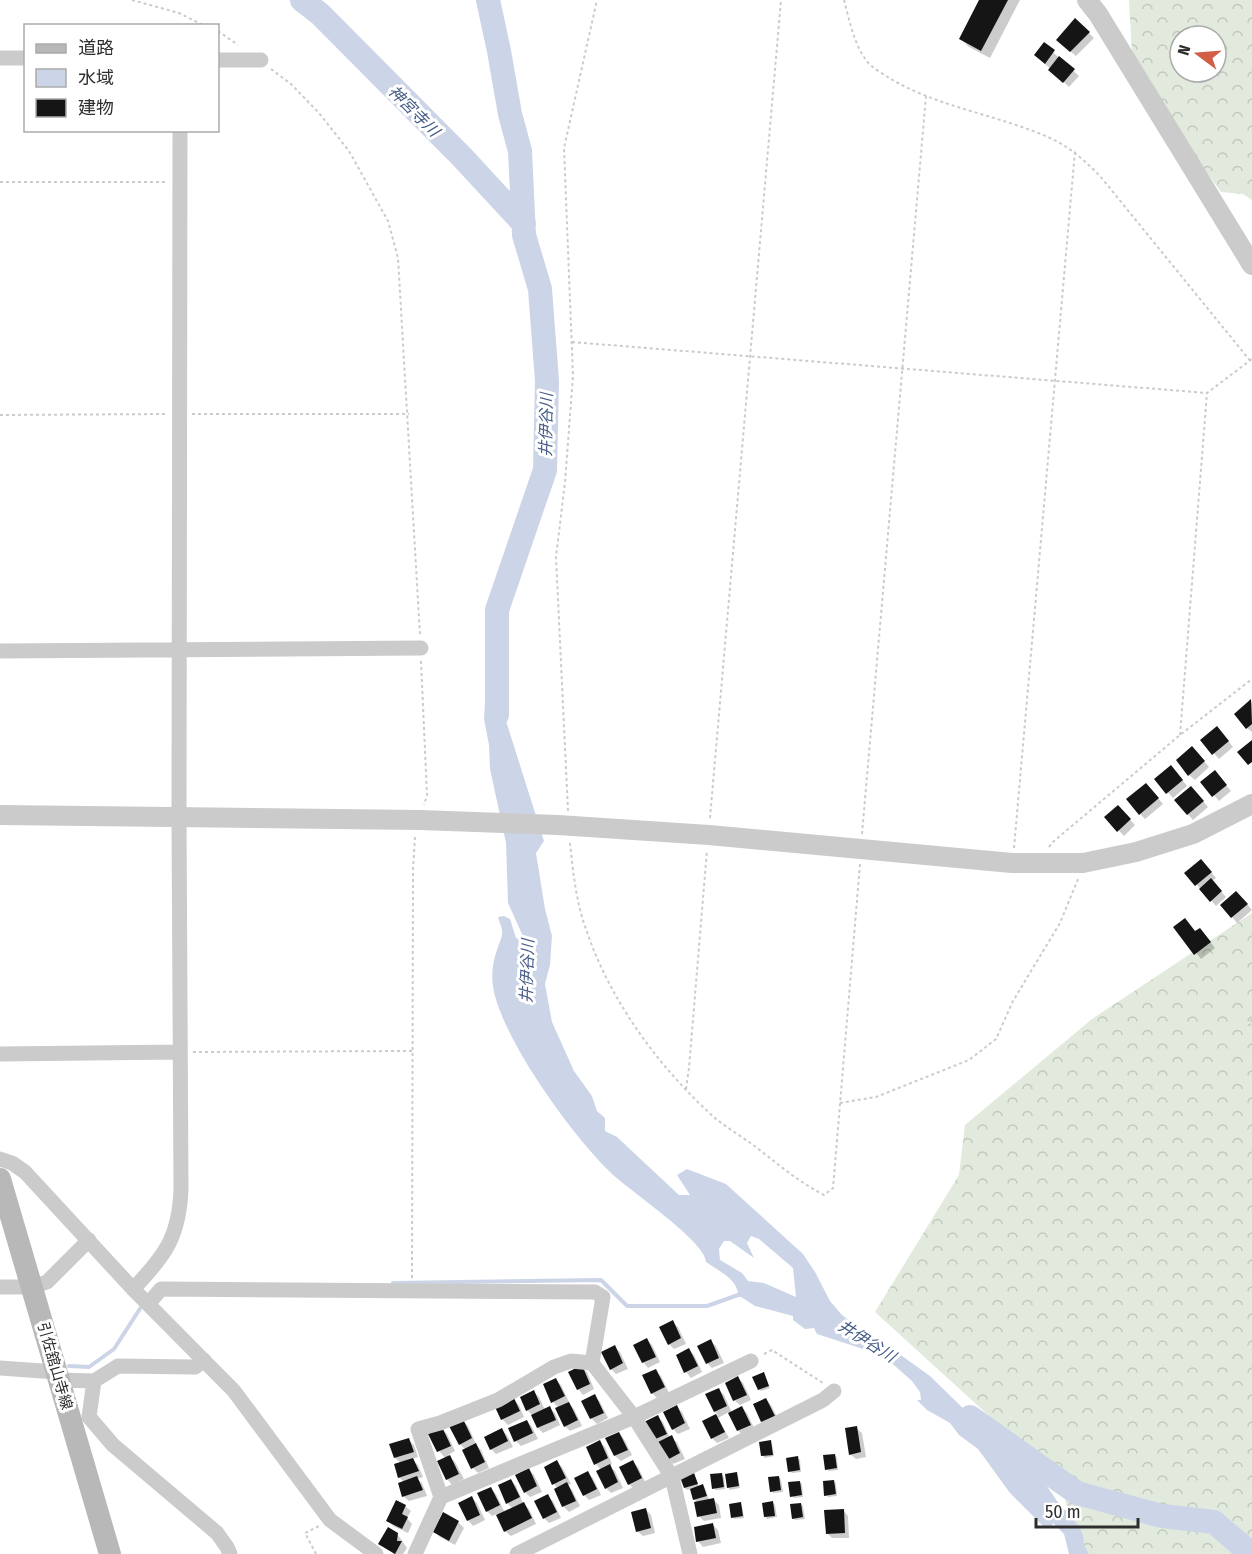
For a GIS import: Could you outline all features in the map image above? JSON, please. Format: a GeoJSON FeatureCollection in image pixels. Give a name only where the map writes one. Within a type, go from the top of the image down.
{"type":"FeatureCollection","features":[{"type":"Feature","properties":{"kind":"main road","name":"引佐舘山寺線"},"geometry":{"type":"LineString","coordinates":[[0,1179],[4,1205],[32,1287],[110,1554]]}},
{"type":"Feature","properties":{"kind":"street"},"geometry":{"type":"LineString","coordinates":[[1087,0],[1098,14],[1252,265]]}},
{"type":"Feature","properties":{"kind":"street"},"geometry":{"type":"LineString","coordinates":[[0,58],[24,58]]}},
{"type":"Feature","properties":{"kind":"street"},"geometry":{"type":"LineString","coordinates":[[219,60],[261,60]]}},
{"type":"Feature","properties":{"kind":"street"},"geometry":{"type":"LineString","coordinates":[[134,1289],[159,1262],[170,1244],[181,1204],[180,132]]}},
{"type":"Feature","properties":{"kind":"street"},"geometry":{"type":"LineString","coordinates":[[0,651],[421,648]]}},
{"type":"Feature","properties":{"kind":"street"},"geometry":{"type":"LineString","coordinates":[[0,815],[429,820],[563,825],[1036,864],[1083,863],[1136,852],[1193,834],[1252,804]]}},
{"type":"Feature","properties":{"kind":"street"},"geometry":{"type":"LineString","coordinates":[[0,1054],[180,1052]]}},
{"type":"Feature","properties":{"kind":"street"},"geometry":{"type":"LineString","coordinates":[[0,1159],[12,1163],[25,1172],[240,1398],[330,1520],[376,1554]]}},
{"type":"Feature","properties":{"kind":"street"},"geometry":{"type":"LineString","coordinates":[[0,1287],[32,1287],[46,1282],[89,1240]]}},
{"type":"Feature","properties":{"kind":"street"},"geometry":{"type":"LineString","coordinates":[[149,1303],[162,1289],[595,1292],[603,1297],[592,1363]]}},
{"type":"Feature","properties":{"kind":"street"},"geometry":{"type":"LineString","coordinates":[[0,1368],[94,1381],[118,1366],[195,1366],[204,1360]]}},
{"type":"Feature","properties":{"kind":"street"},"geometry":{"type":"LineString","coordinates":[[441,1497],[418,1429],[440,1423],[498,1400],[554,1367],[571,1361],[592,1363],[634,1417],[672,1477],[690,1554]]}},
{"type":"Feature","properties":{"kind":"street"},"geometry":{"type":"LineString","coordinates":[[415,1554],[441,1497],[634,1417],[752,1361]]}},
{"type":"Feature","properties":{"kind":"street"},"geometry":{"type":"LineString","coordinates":[[94,1381],[89,1417],[113,1445],[217,1533],[230,1554]]}},
{"type":"Feature","properties":{"kind":"street"},"geometry":{"type":"LineString","coordinates":[[517,1554],[823,1400],[834,1390]]}},
{"type":"Feature","properties":{"kind":"path"},"geometry":{"type":"LineString","coordinates":[[132,0],[179,13],[201,24]]}},
{"type":"Feature","properties":{"kind":"path"},"geometry":{"type":"LineString","coordinates":[[597,0],[564,148],[572,342],[571,399],[556,557],[563,825],[585,928],[607,980],[637,1029],[686,1089],[717,1120],[804,1185],[824,1195],[833,1188],[926,96]]}},
{"type":"Feature","properties":{"kind":"path"},"geometry":{"type":"LineString","coordinates":[[686,1089],[780,0]]}},
{"type":"Feature","properties":{"kind":"path"},"geometry":{"type":"LineString","coordinates":[[572,342],[1207,393],[1251,361],[1100,176],[1075,151],[1050,138],[926,96],[894,81],[866,61],[858,46],[844,0]]}},
{"type":"Feature","properties":{"kind":"path"},"geometry":{"type":"LineString","coordinates":[[261,60],[291,84],[319,113],[349,151],[388,221],[398,258],[409,414],[429,820],[416,832],[413,869],[412,1290]]}},
{"type":"Feature","properties":{"kind":"path"},"geometry":{"type":"LineString","coordinates":[[1012,862],[1075,151]]}},
{"type":"Feature","properties":{"kind":"path"},"geometry":{"type":"LineString","coordinates":[[0,182],[180,182]]}},
{"type":"Feature","properties":{"kind":"path"},"geometry":{"type":"LineString","coordinates":[[1180,735],[1207,393]]}},
{"type":"Feature","properties":{"kind":"path"},"geometry":{"type":"LineString","coordinates":[[0,415],[409,414]]}},
{"type":"Feature","properties":{"kind":"path"},"geometry":{"type":"LineString","coordinates":[[1036,864],[1054,841],[1180,735],[1252,679]]}},
{"type":"Feature","properties":{"kind":"path"},"geometry":{"type":"LineString","coordinates":[[840,1104],[876,1097],[969,1060],[996,1038],[1013,1001],[1060,923],[1083,863]]}},
{"type":"Feature","properties":{"kind":"path"},"geometry":{"type":"LineString","coordinates":[[1252,1019],[1249,1025],[1252,1024]]}},
{"type":"Feature","properties":{"kind":"path"},"geometry":{"type":"LineString","coordinates":[[180,1052],[412,1052]]}},
{"type":"Feature","properties":{"kind":"path"},"geometry":{"type":"LineString","coordinates":[[752,1361],[772,1350],[834,1390]]}},
{"type":"Feature","properties":{"kind":"path"},"geometry":{"type":"LineString","coordinates":[[316,1554],[305,1533],[330,1520]]}},
{"type":"Feature","properties":{"kind":"green space"},"geometry":{"type":"Polygon","coordinates":[[[1129,0],[1252,0],[1252,200],[1243,194],[1221,192],[1133,72],[1129,0]]]}},
{"type":"Feature","properties":{"kind":"green space"},"geometry":{"type":"Polygon","coordinates":[[[1252,913],[1252,1554],[1071,1554],[1064,1484],[875,1312],[959,1175],[965,1125],[1092,1019],[1252,913]]]}},
{"type":"Feature","properties":{"kind":"water"},"geometry":{"type":"Polygon","coordinates":[[[502,684],[500,702],[544,841],[536,853],[552,936],[550,965],[545,984],[552,1022],[574,1071],[592,1096],[597,1111],[605,1118],[605,1131],[617,1137],[679,1195],[690,1195],[677,1175],[687,1169],[726,1184],[803,1254],[830,1301],[841,1314],[866,1335],[891,1348],[930,1376],[975,1420],[994,1433],[1040,1476],[1057,1501],[1079,1526],[1089,1554],[1069,1554],[1064,1534],[1053,1523],[1051,1528],[1043,1526],[1010,1493],[978,1449],[959,1435],[950,1423],[927,1410],[917,1400],[921,1400],[920,1392],[912,1381],[887,1359],[817,1334],[814,1328],[805,1329],[793,1320],[793,1316],[755,1306],[738,1295],[735,1284],[706,1262],[693,1241],[608,1170],[557,1109],[509,1032],[493,987],[494,962],[502,937],[498,917],[504,916],[510,919],[516,938],[520,939],[522,934],[508,903],[506,843],[490,769],[489,745],[484,719],[486,685],[502,684]],[[751,1236],[747,1243],[754,1258],[730,1241],[724,1241],[719,1249],[720,1260],[742,1273],[748,1281],[764,1283],[796,1297],[793,1268],[759,1239],[751,1236]]]}},
{"type":"Feature","properties":{"kind":"building"},"geometry":{"type":"Polygon","coordinates":[[[979,0],[1008,0],[981,51],[959,39],[979,0]]]}},
{"type":"Feature","properties":{"kind":"building"},"geometry":{"type":"Polygon","coordinates":[[[1075,18],[1090,32],[1070,52],[1056,40],[1075,18]]]}},
{"type":"Feature","properties":{"kind":"building"},"geometry":{"type":"Polygon","coordinates":[[[1044,42],[1055,50],[1045,64],[1034,55],[1044,42]]]}},
{"type":"Feature","properties":{"kind":"building"},"geometry":{"type":"Polygon","coordinates":[[[1059,56],[1075,69],[1063,83],[1048,70],[1059,56]]]}},
{"type":"Feature","properties":{"kind":"building"},"geometry":{"type":"Polygon","coordinates":[[[1251,699],[1252,724],[1246,729],[1234,714],[1251,699]]]}},
{"type":"Feature","properties":{"kind":"building"},"geometry":{"type":"Polygon","coordinates":[[[1217,726],[1229,741],[1212,755],[1200,740],[1217,726]]]}},
{"type":"Feature","properties":{"kind":"building"},"geometry":{"type":"Polygon","coordinates":[[[1252,740],[1252,762],[1248,765],[1237,752],[1252,740]]]}},
{"type":"Feature","properties":{"kind":"building"},"geometry":{"type":"Polygon","coordinates":[[[1192,746],[1205,761],[1188,776],[1176,760],[1192,746]]]}},
{"type":"Feature","properties":{"kind":"building"},"geometry":{"type":"Polygon","coordinates":[[[1171,765],[1183,780],[1166,794],[1154,779],[1171,765]]]}},
{"type":"Feature","properties":{"kind":"building"},"geometry":{"type":"Polygon","coordinates":[[[1215,770],[1227,785],[1212,797],[1200,782],[1215,770]]]}},
{"type":"Feature","properties":{"kind":"building"},"geometry":{"type":"Polygon","coordinates":[[[1146,783],[1159,798],[1139,815],[1126,799],[1146,783]]]}},
{"type":"Feature","properties":{"kind":"building"},"geometry":{"type":"Polygon","coordinates":[[[1191,786],[1204,801],[1187,815],[1174,800],[1191,786]]]}},
{"type":"Feature","properties":{"kind":"building"},"geometry":{"type":"Polygon","coordinates":[[[1118,805],[1131,819],[1117,832],[1104,817],[1118,805]]]}},
{"type":"Feature","properties":{"kind":"building"},"geometry":{"type":"Polygon","coordinates":[[[1201,859],[1212,872],[1195,886],[1184,873],[1201,859]]]}},
{"type":"Feature","properties":{"kind":"building"},"geometry":{"type":"Polygon","coordinates":[[[1211,878],[1222,891],[1210,902],[1199,889],[1211,878]]]}},
{"type":"Feature","properties":{"kind":"building"},"geometry":{"type":"Polygon","coordinates":[[[1236,891],[1248,904],[1231,918],[1220,905],[1236,891]]]}},
{"type":"Feature","properties":{"kind":"building"},"geometry":{"type":"Polygon","coordinates":[[[1185,918],[1195,931],[1200,928],[1211,942],[1194,955],[1173,927],[1185,918]]]}},
{"type":"Feature","properties":{"kind":"building"},"geometry":{"type":"Polygon","coordinates":[[[673,1320],[681,1338],[668,1345],[659,1327],[673,1320]]]}},
{"type":"Feature","properties":{"kind":"building"},"geometry":{"type":"Polygon","coordinates":[[[647,1338],[656,1357],[642,1363],[633,1345],[647,1338]]]}},
{"type":"Feature","properties":{"kind":"building"},"geometry":{"type":"Polygon","coordinates":[[[711,1339],[719,1358],[706,1364],[697,1346],[711,1339]]]}},
{"type":"Feature","properties":{"kind":"building"},"geometry":{"type":"Polygon","coordinates":[[[615,1345],[623,1363],[610,1370],[601,1352],[615,1345]]]}},
{"type":"Feature","properties":{"kind":"building"},"geometry":{"type":"Polygon","coordinates":[[[689,1348],[698,1366],[684,1373],[676,1355],[689,1348]]]}},
{"type":"Feature","properties":{"kind":"building"},"geometry":{"type":"Polygon","coordinates":[[[582,1365],[590,1384],[577,1390],[568,1372],[582,1365]]]}},
{"type":"Feature","properties":{"kind":"building"},"geometry":{"type":"Polygon","coordinates":[[[656,1369],[665,1387],[651,1394],[642,1375],[656,1369]]]}},
{"type":"Feature","properties":{"kind":"building"},"geometry":{"type":"Polygon","coordinates":[[[764,1372],[769,1386],[758,1390],[752,1377],[764,1372]]]}},
{"type":"Feature","properties":{"kind":"building"},"geometry":{"type":"Polygon","coordinates":[[[738,1376],[747,1395],[733,1401],[725,1383],[738,1376]]]}},
{"type":"Feature","properties":{"kind":"building"},"geometry":{"type":"Polygon","coordinates":[[[556,1378],[565,1396],[551,1403],[543,1384],[556,1378]]]}},
{"type":"Feature","properties":{"kind":"building"},"geometry":{"type":"Polygon","coordinates":[[[719,1388],[727,1406],[714,1412],[705,1394],[719,1388]]]}},
{"type":"Feature","properties":{"kind":"building"},"geometry":{"type":"Polygon","coordinates":[[[534,1390],[540,1404],[526,1411],[520,1397],[534,1390]]]}},
{"type":"Feature","properties":{"kind":"building"},"geometry":{"type":"Polygon","coordinates":[[[595,1394],[604,1413],[590,1419],[581,1401],[595,1394]]]}},
{"type":"Feature","properties":{"kind":"building"},"geometry":{"type":"Polygon","coordinates":[[[514,1398],[520,1411],[501,1420],[495,1407],[514,1398]]]}},
{"type":"Feature","properties":{"kind":"building"},"geometry":{"type":"Polygon","coordinates":[[[766,1398],[775,1416],[761,1422],[753,1404],[766,1398]]]}},
{"type":"Feature","properties":{"kind":"building"},"geometry":{"type":"Polygon","coordinates":[[[569,1402],[578,1420],[564,1427],[555,1408],[569,1402]]]}},
{"type":"Feature","properties":{"kind":"building"},"geometry":{"type":"Polygon","coordinates":[[[677,1405],[685,1423],[672,1430],[663,1412],[677,1405]]]}},
{"type":"Feature","properties":{"kind":"building"},"geometry":{"type":"Polygon","coordinates":[[[550,1406],[556,1420],[537,1428],[531,1415],[550,1406]]]}},
{"type":"Feature","properties":{"kind":"building"},"geometry":{"type":"Polygon","coordinates":[[[742,1406],[751,1425],[737,1431],[728,1413],[742,1406]]]}},
{"type":"Feature","properties":{"kind":"building"},"geometry":{"type":"Polygon","coordinates":[[[716,1414],[725,1432],[711,1439],[702,1421],[716,1414]]]}},
{"type":"Feature","properties":{"kind":"building"},"geometry":{"type":"Polygon","coordinates":[[[658,1415],[667,1434],[653,1440],[644,1422],[658,1415]]]}},
{"type":"Feature","properties":{"kind":"building"},"geometry":{"type":"Polygon","coordinates":[[[463,1419],[472,1438],[459,1445],[449,1426],[463,1419]]]}},
{"type":"Feature","properties":{"kind":"building"},"geometry":{"type":"Polygon","coordinates":[[[527,1420],[533,1433],[514,1442],[508,1428],[527,1420]]]}},
{"type":"Feature","properties":{"kind":"building"},"geometry":{"type":"Polygon","coordinates":[[[857,1426],[861,1452],[849,1455],[845,1428],[857,1426]]]}},
{"type":"Feature","properties":{"kind":"building"},"geometry":{"type":"Polygon","coordinates":[[[442,1427],[451,1446],[437,1452],[428,1434],[442,1427]]]}},
{"type":"Feature","properties":{"kind":"building"},"geometry":{"type":"Polygon","coordinates":[[[502,1428],[508,1441],[490,1450],[484,1437],[502,1428]]]}},
{"type":"Feature","properties":{"kind":"building"},"geometry":{"type":"Polygon","coordinates":[[[619,1432],[628,1450],[614,1456],[605,1438],[619,1432]]]}},
{"type":"Feature","properties":{"kind":"building"},"geometry":{"type":"Polygon","coordinates":[[[672,1435],[680,1453],[667,1460],[658,1442],[672,1435]]]}},
{"type":"Feature","properties":{"kind":"building"},"geometry":{"type":"Polygon","coordinates":[[[409,1438],[414,1452],[394,1458],[389,1444],[409,1438]]]}},
{"type":"Feature","properties":{"kind":"building"},"geometry":{"type":"Polygon","coordinates":[[[600,1440],[608,1458],[594,1465],[586,1447],[600,1440]]]}},
{"type":"Feature","properties":{"kind":"building"},"geometry":{"type":"Polygon","coordinates":[[[771,1440],[773,1455],[761,1456],[759,1442],[771,1440]]]}},
{"type":"Feature","properties":{"kind":"building"},"geometry":{"type":"Polygon","coordinates":[[[476,1443],[485,1462],[471,1469],[462,1450],[476,1443]]]}},
{"type":"Feature","properties":{"kind":"building"},"geometry":{"type":"Polygon","coordinates":[[[835,1454],[837,1468],[825,1470],[823,1455],[835,1454]]]}},
{"type":"Feature","properties":{"kind":"building"},"geometry":{"type":"Polygon","coordinates":[[[450,1455],[459,1474],[446,1480],[437,1461],[450,1455]]]}},
{"type":"Feature","properties":{"kind":"building"},"geometry":{"type":"Polygon","coordinates":[[[798,1456],[800,1470],[788,1472],[786,1458],[798,1456]]]}},
{"type":"Feature","properties":{"kind":"building"},"geometry":{"type":"Polygon","coordinates":[[[413,1458],[419,1471],[398,1478],[394,1464],[413,1458]]]}},
{"type":"Feature","properties":{"kind":"building"},"geometry":{"type":"Polygon","coordinates":[[[557,1460],[566,1478],[552,1485],[544,1467],[557,1460]]]}},
{"type":"Feature","properties":{"kind":"building"},"geometry":{"type":"Polygon","coordinates":[[[633,1460],[642,1478],[628,1485],[619,1467],[633,1460]]]}},
{"type":"Feature","properties":{"kind":"building"},"geometry":{"type":"Polygon","coordinates":[[[610,1464],[618,1482],[605,1489],[596,1471],[610,1464]]]}},
{"type":"Feature","properties":{"kind":"building"},"geometry":{"type":"Polygon","coordinates":[[[529,1468],[537,1486],[524,1493],[515,1475],[529,1468]]]}},
{"type":"Feature","properties":{"kind":"building"},"geometry":{"type":"Polygon","coordinates":[[[588,1471],[597,1489],[583,1496],[574,1478],[588,1471]]]}},
{"type":"Feature","properties":{"kind":"building"},"geometry":{"type":"Polygon","coordinates":[[[737,1472],[739,1486],[727,1488],[725,1474],[737,1472]]]}},
{"type":"Feature","properties":{"kind":"building"},"geometry":{"type":"Polygon","coordinates":[[[694,1473],[698,1484],[684,1488],[680,1477],[694,1473]]]}},
{"type":"Feature","properties":{"kind":"building"},"geometry":{"type":"Polygon","coordinates":[[[722,1473],[724,1487],[712,1489],[710,1474],[722,1473]]]}},
{"type":"Feature","properties":{"kind":"building"},"geometry":{"type":"Polygon","coordinates":[[[417,1476],[423,1490],[402,1497],[398,1483],[417,1476]]]}},
{"type":"Feature","properties":{"kind":"building"},"geometry":{"type":"Polygon","coordinates":[[[779,1476],[781,1490],[770,1492],[768,1477],[779,1476]]]}},
{"type":"Feature","properties":{"kind":"building"},"geometry":{"type":"Polygon","coordinates":[[[511,1479],[520,1497],[506,1504],[498,1485],[511,1479]]]}},
{"type":"Feature","properties":{"kind":"building"},"geometry":{"type":"Polygon","coordinates":[[[834,1480],[836,1494],[824,1496],[823,1481],[834,1480]]]}},
{"type":"Feature","properties":{"kind":"building"},"geometry":{"type":"Polygon","coordinates":[[[800,1481],[802,1495],[790,1497],[788,1482],[800,1481]]]}},
{"type":"Feature","properties":{"kind":"building"},"geometry":{"type":"Polygon","coordinates":[[[567,1482],[576,1501],[562,1507],[554,1489],[567,1482]]]}},
{"type":"Feature","properties":{"kind":"building"},"geometry":{"type":"Polygon","coordinates":[[[703,1484],[707,1496],[693,1500],[690,1489],[703,1484]]]}},
{"type":"Feature","properties":{"kind":"building"},"geometry":{"type":"Polygon","coordinates":[[[491,1487],[500,1505],[486,1512],[477,1493],[491,1487]]]}},
{"type":"Feature","properties":{"kind":"building"},"geometry":{"type":"Polygon","coordinates":[[[548,1494],[557,1512],[543,1519],[534,1501],[548,1494]]]}},
{"type":"Feature","properties":{"kind":"building"},"geometry":{"type":"Polygon","coordinates":[[[472,1496],[480,1515],[467,1521],[458,1503],[472,1496]]]}},
{"type":"Feature","properties":{"kind":"building"},"geometry":{"type":"Polygon","coordinates":[[[714,1498],[717,1513],[697,1517],[694,1502],[714,1498]]]}},
{"type":"Feature","properties":{"kind":"building"},"geometry":{"type":"Polygon","coordinates":[[[396,1500],[406,1505],[402,1514],[408,1517],[402,1529],[386,1521],[396,1500]]]}},
{"type":"Feature","properties":{"kind":"building"},"geometry":{"type":"Polygon","coordinates":[[[773,1501],[775,1516],[764,1517],[762,1503],[773,1501]]]}},
{"type":"Feature","properties":{"kind":"building"},"geometry":{"type":"Polygon","coordinates":[[[524,1502],[532,1518],[504,1532],[496,1515],[524,1502]]]}},
{"type":"Feature","properties":{"kind":"building"},"geometry":{"type":"Polygon","coordinates":[[[741,1502],[743,1516],[731,1518],[729,1504],[741,1502]]]}},
{"type":"Feature","properties":{"kind":"building"},"geometry":{"type":"Polygon","coordinates":[[[801,1503],[803,1517],[792,1519],[790,1504],[801,1503]]]}},
{"type":"Feature","properties":{"kind":"building"},"geometry":{"type":"Polygon","coordinates":[[[646,1508],[651,1528],[636,1532],[631,1512],[646,1508]]]}},
{"type":"Feature","properties":{"kind":"building"},"geometry":{"type":"Polygon","coordinates":[[[844,1509],[845,1533],[826,1534],[824,1510],[844,1509]]]}},
{"type":"Feature","properties":{"kind":"building"},"geometry":{"type":"Polygon","coordinates":[[[443,1512],[459,1521],[449,1541],[433,1532],[443,1512]]]}},
{"type":"Feature","properties":{"kind":"building"},"geometry":{"type":"Polygon","coordinates":[[[713,1523],[716,1538],[696,1542],[694,1527],[713,1523]]]}},
{"type":"Feature","properties":{"kind":"building"},"geometry":{"type":"Polygon","coordinates":[[[388,1527],[398,1533],[397,1541],[402,1541],[395,1554],[378,1544],[388,1527]]]}},
{"type":"Feature","properties":{"kind":"waterway","name":"神宮寺川"},"geometry":{"type":"LineString","coordinates":[[302,0],[320,14],[462,157],[524,224]]}},
{"type":"Feature","properties":{"kind":"waterway","name":"井伊谷川"},"geometry":{"type":"LineString","coordinates":[[488,0],[510,114],[520,151],[524,235],[540,289],[547,381],[545,470],[497,610],[497,715]]}},
{"type":"Feature","properties":{"kind":"waterway"},"geometry":{"type":"LineString","coordinates":[[393,1283],[601,1280],[627,1306],[707,1306],[742,1295]]}},
{"type":"Feature","properties":{"kind":"waterway"},"geometry":{"type":"LineString","coordinates":[[69,1366],[89,1367],[114,1349],[143,1304]]}},
{"type":"Feature","properties":{"kind":"waterway","name":"井伊谷川"},"geometry":{"type":"LineString","coordinates":[[970,1417],[1077,1493],[1162,1516],[1214,1522],[1251,1554]]}}]}
